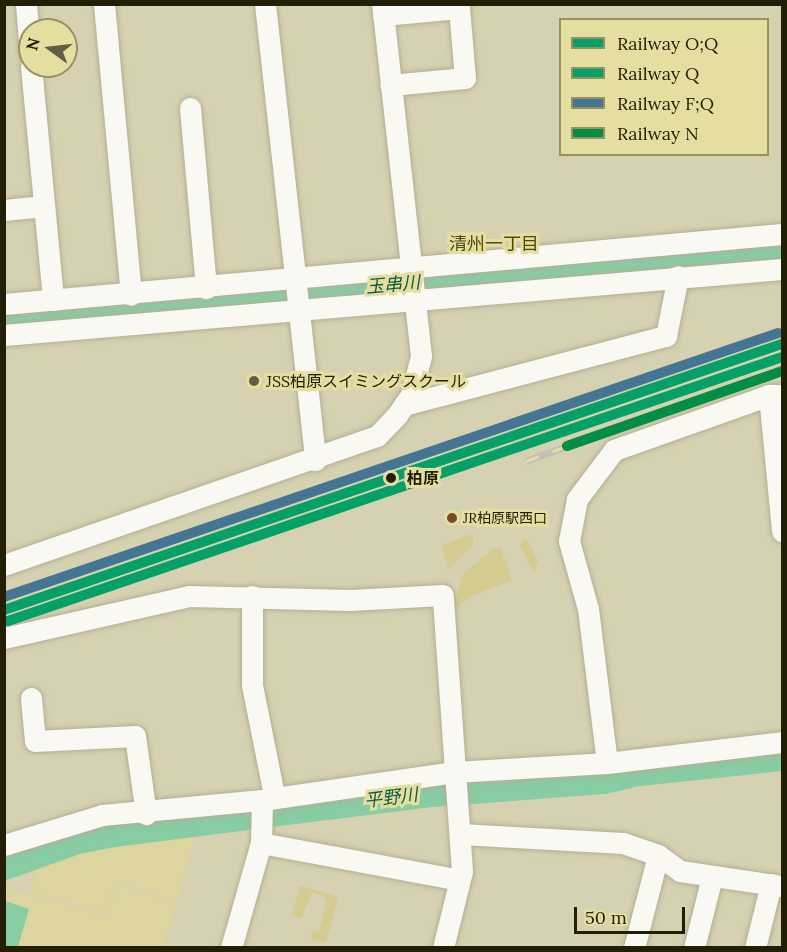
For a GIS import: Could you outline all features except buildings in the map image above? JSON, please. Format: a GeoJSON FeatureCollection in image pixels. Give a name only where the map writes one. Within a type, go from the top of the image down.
{"type":"FeatureCollection","features":[{"type":"Feature","properties":{"kind":"street"},"geometry":{"type":"LineString","coordinates":[[104,4],[131,295]]}},
{"type":"Feature","properties":{"kind":"street"},"geometry":{"type":"LineString","coordinates":[[265,4],[315,460]]}},
{"type":"Feature","properties":{"kind":"street"},"geometry":{"type":"LineString","coordinates":[[4,565],[315,460],[377,436],[404,405],[421,356],[390,85],[382,10],[459,8],[465,78],[390,85]]}},
{"type":"Feature","properties":{"kind":"street"},"geometry":{"type":"LineString","coordinates":[[32,78],[53,300]]}},
{"type":"Feature","properties":{"kind":"street"},"geometry":{"type":"LineString","coordinates":[[190,108],[206,288]]}},
{"type":"Feature","properties":{"kind":"street"},"geometry":{"type":"LineString","coordinates":[[4,210],[44,206]]}},
{"type":"Feature","properties":{"kind":"street"},"geometry":{"type":"LineString","coordinates":[[4,335],[296,296],[591,268],[783,234]]}},
{"type":"Feature","properties":{"kind":"street"},"geometry":{"type":"LineString","coordinates":[[4,304],[206,288],[296,296],[591,268],[678,276],[783,269]]}},
{"type":"Feature","properties":{"kind":"street"},"geometry":{"type":"LineString","coordinates":[[404,405],[666,336],[678,276]]}},
{"type":"Feature","properties":{"kind":"street"},"geometry":{"type":"LineString","coordinates":[[607,764],[588,609],[568,533],[581,492],[614,450],[776,395],[783,531]]}},
{"type":"Feature","properties":{"kind":"street"},"geometry":{"type":"LineString","coordinates":[[4,638],[189,596],[350,600],[443,597],[456,732],[454,772],[460,834],[460,880],[443,948]]}},
{"type":"Feature","properties":{"kind":"street"},"geometry":{"type":"LineString","coordinates":[[231,948],[261,843],[265,806],[252,685],[252,596]]}},
{"type":"Feature","properties":{"kind":"street"},"geometry":{"type":"LineString","coordinates":[[31,698],[35,741],[135,736],[146,814]]}},
{"type":"Feature","properties":{"kind":"street"},"geometry":{"type":"LineString","coordinates":[[4,845],[102,815],[265,806],[454,772],[607,764],[783,742]]}},
{"type":"Feature","properties":{"kind":"street"},"geometry":{"type":"LineString","coordinates":[[460,834],[622,843],[658,855],[680,871],[712,878],[777,885],[755,948]]}},
{"type":"Feature","properties":{"kind":"street"},"geometry":{"type":"LineString","coordinates":[[261,843],[460,880]]}},
{"type":"Feature","properties":{"kind":"street"},"geometry":{"type":"LineString","coordinates":[[634,948],[658,855]]}},
{"type":"Feature","properties":{"kind":"street"},"geometry":{"type":"LineString","coordinates":[[694,948],[712,878]]}},
{"type":"Feature","properties":{"kind":"shaded area"},"geometry":{"type":"Polygon","coordinates":[[[467,535],[473,536],[474,544],[448,570],[442,546],[467,535]]]}},
{"type":"Feature","properties":{"kind":"shaded area"},"geometry":{"type":"Polygon","coordinates":[[[526,538],[538,561],[534,573],[520,545],[526,538]]]}},
{"type":"Feature","properties":{"kind":"shaded area"},"geometry":{"type":"Polygon","coordinates":[[[495,547],[501,548],[511,580],[470,597],[452,611],[463,574],[495,547]]]}},
{"type":"Feature","properties":{"kind":"shaded area"},"geometry":{"type":"Polygon","coordinates":[[[195,837],[177,902],[117,882],[105,914],[31,892],[36,868],[122,841],[195,837]]]}},
{"type":"Feature","properties":{"kind":"shaded area"},"geometry":{"type":"Polygon","coordinates":[[[119,885],[176,904],[163,947],[5,947],[4,887],[105,916],[119,885]]]}},
{"type":"Feature","properties":{"kind":"shaded area"},"geometry":{"type":"Polygon","coordinates":[[[300,886],[338,897],[326,943],[311,939],[313,931],[319,932],[327,902],[323,896],[312,893],[301,918],[292,916],[300,886]]]}},
{"type":"Feature","properties":{"kind":"shaded area"},"geometry":{"type":"Polygon","coordinates":[[[5,901],[29,909],[18,947],[5,947],[5,901]]]}},
{"type":"Feature","properties":{"kind":"waterway","name":"玉串川"},"geometry":{"type":"LineString","coordinates":[[4,321],[782,255]]}},
{"type":"Feature","properties":{"kind":"waterway","name":"平野川"},"geometry":{"type":"LineString","coordinates":[[4,866],[77,840],[113,833],[431,793],[603,780],[639,772],[782,757]]}},
{"type":"Feature","properties":{"kind":"railway"},"geometry":{"type":"LineString","coordinates":[[526,461],[567,446]]}},
{"type":"Feature","properties":{"kind":"rail line","name":"F;Q"},"geometry":{"type":"LineString","coordinates":[[4,597],[778,333]]}},
{"type":"Feature","properties":{"kind":"rail line","name":"O;Q"},"geometry":{"type":"LineString","coordinates":[[4,610],[782,344]]}},
{"type":"Feature","properties":{"kind":"rail line","name":"Q"},"geometry":{"type":"LineString","coordinates":[[8,621],[782,357]]}},
{"type":"Feature","properties":{"kind":"rail line","name":"N"},"geometry":{"type":"LineString","coordinates":[[567,446],[782,371]]}},
{"type":"Feature","properties":{"kind":"place","name":"JSS柏原スイミングスクール"},"geometry":{"type":"Point","coordinates":[254,381]}},
{"type":"Feature","properties":{"kind":"place","name":"柏原"},"geometry":{"type":"Point","coordinates":[391,478]}},
{"type":"Feature","properties":{"kind":"place","name":"JR柏原駅西口"},"geometry":{"type":"Point","coordinates":[452,518]}},
{"type":"Feature","properties":{"kind":"district","name":"清州一丁目"},"geometry":{"type":"Point","coordinates":[494,244]}}]}
